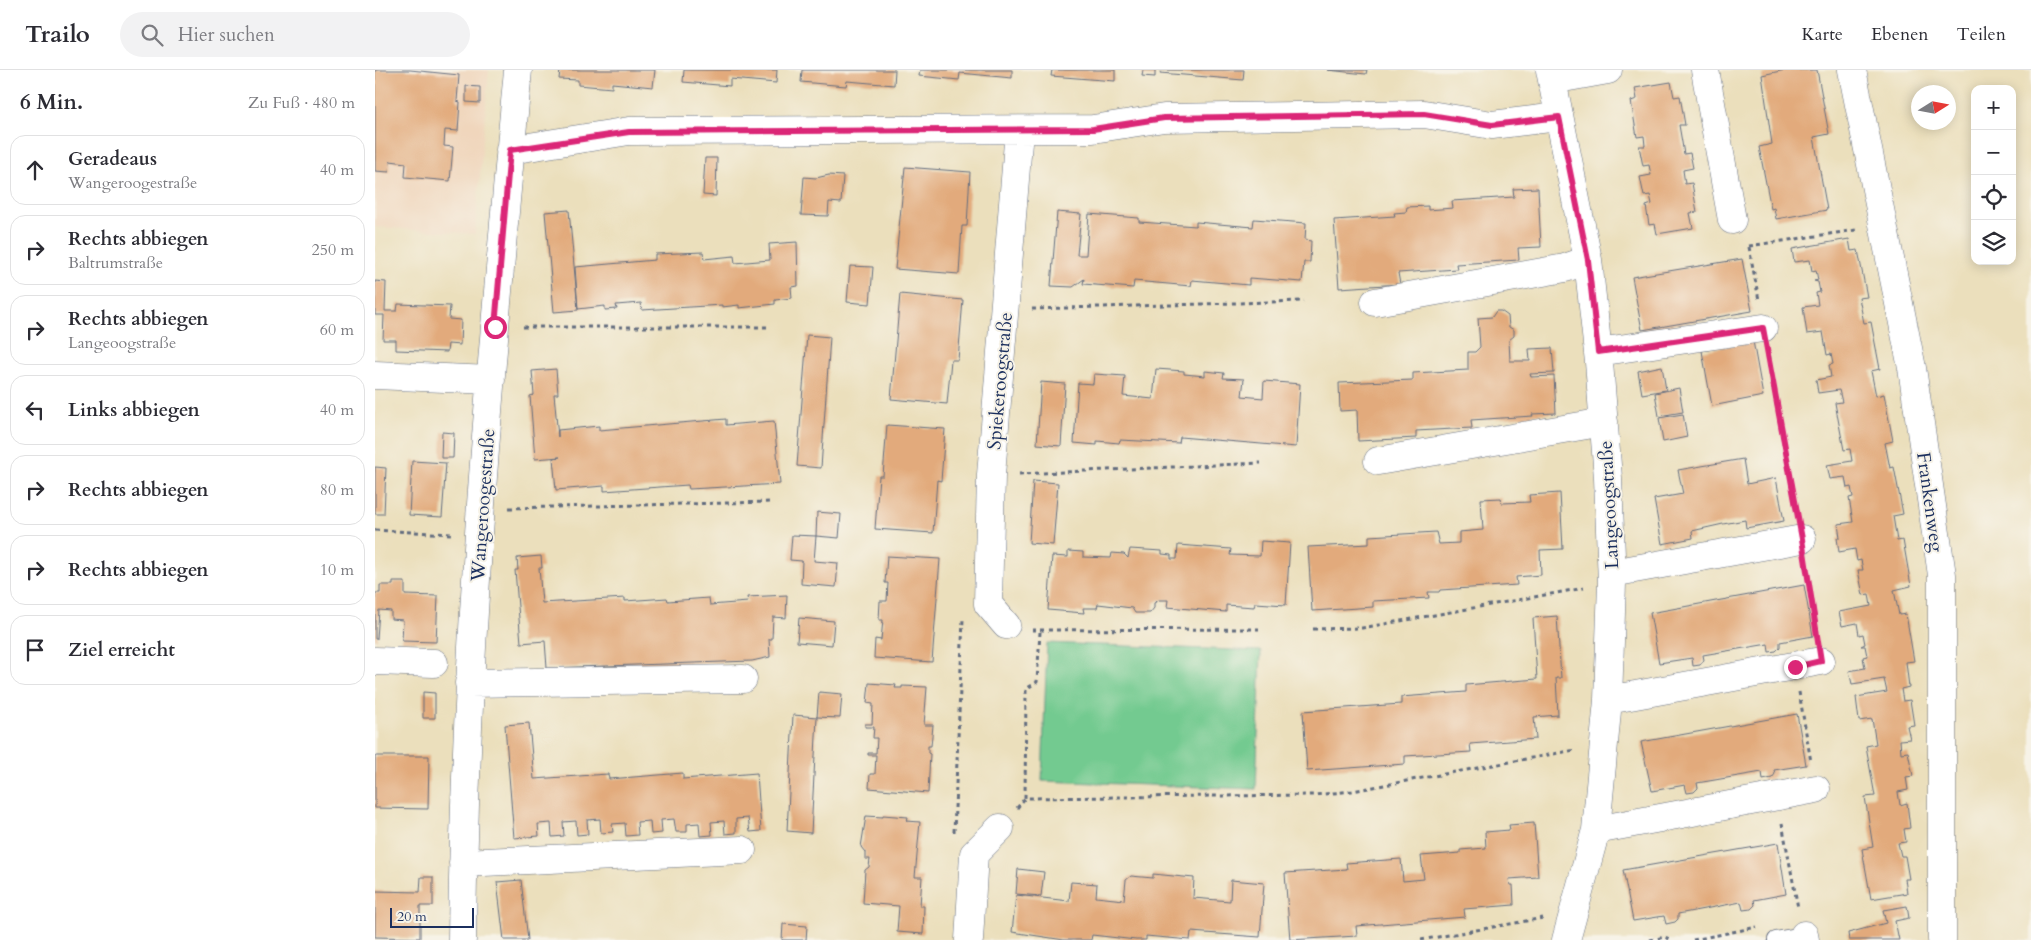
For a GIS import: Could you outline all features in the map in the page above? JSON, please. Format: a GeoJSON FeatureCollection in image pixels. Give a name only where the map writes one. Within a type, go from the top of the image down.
{"type":"FeatureCollection","features":[{"type":"Feature","properties":{"kind":"street","name":"Wangeroogestraße"},"geometry":{"type":"LineString","coordinates":[[463,940],[463,863],[469,683],[495,327],[517,70]]}},
{"type":"Feature","properties":{"kind":"street"},"geometry":{"type":"LineString","coordinates":[[1551,75],[1608,70]]}},
{"type":"Feature","properties":{"kind":"street"},"geometry":{"type":"LineString","coordinates":[[1705,70],[1732,220]]}},
{"type":"Feature","properties":{"kind":"street","name":"Frankenweg"},"geometry":{"type":"LineString","coordinates":[[1852,70],[1912,368],[1942,575],[1942,940]]}},
{"type":"Feature","properties":{"kind":"street","name":"Langeoogstraße"},"geometry":{"type":"LineString","coordinates":[[1551,75],[1588,260],[1604,422],[1612,578],[1608,700],[1596,830],[1576,912],[1567,940]]}},
{"type":"Feature","properties":{"kind":"street"},"geometry":{"type":"LineString","coordinates":[[510,150],[629,132],[1093,129],[1164,118],[1424,114],[1492,125],[1559,117]]}},
{"type":"Feature","properties":{"kind":"street","name":"Spiekeroogstraße"},"geometry":{"type":"LineString","coordinates":[[1006,625],[988,604],[991,475],[1006,310],[1019,130]]}},
{"type":"Feature","properties":{"kind":"street"},"geometry":{"type":"LineString","coordinates":[[1375,302],[1565,268],[1588,260]]}},
{"type":"Feature","properties":{"kind":"street"},"geometry":{"type":"LineString","coordinates":[[1598,352],[1763,328]]}},
{"type":"Feature","properties":{"kind":"street"},"geometry":{"type":"LineString","coordinates":[[375,375],[491,380]]}},
{"type":"Feature","properties":{"kind":"street"},"geometry":{"type":"LineString","coordinates":[[1378,461],[1604,422]]}},
{"type":"Feature","properties":{"kind":"street"},"geometry":{"type":"LineString","coordinates":[[1612,578],[1802,539]]}},
{"type":"Feature","properties":{"kind":"street"},"geometry":{"type":"LineString","coordinates":[[375,661],[434,663]]}},
{"type":"Feature","properties":{"kind":"street"},"geometry":{"type":"LineString","coordinates":[[1608,700],[1808,664]]}},
{"type":"Feature","properties":{"kind":"street"},"geometry":{"type":"LineString","coordinates":[[469,683],[743,679]]}},
{"type":"Feature","properties":{"kind":"street"},"geometry":{"type":"LineString","coordinates":[[1596,830],[1778,798],[1816,789]]}},
{"type":"Feature","properties":{"kind":"street"},"geometry":{"type":"LineString","coordinates":[[969,940],[974,854],[1000,828]]}},
{"type":"Feature","properties":{"kind":"street"},"geometry":{"type":"LineString","coordinates":[[463,863],[742,850]]}},
{"type":"Feature","properties":{"kind":"lane"},"geometry":{"type":"LineString","coordinates":[[1776,940],[1804,937]]}},
{"type":"Feature","properties":{"kind":"path"},"geometry":{"type":"LineString","coordinates":[[1732,220],[1747,232],[1802,539],[1816,789]]}},
{"type":"Feature","properties":{"kind":"path"},"geometry":{"type":"LineString","coordinates":[[1749,247],[1883,225]]}},
{"type":"Feature","properties":{"kind":"path"},"geometry":{"type":"LineString","coordinates":[[1006,310],[1304,301]]}},
{"type":"Feature","properties":{"kind":"path"},"geometry":{"type":"LineString","coordinates":[[495,327],[770,327]]}},
{"type":"Feature","properties":{"kind":"path"},"geometry":{"type":"LineString","coordinates":[[991,475],[1261,463]]}},
{"type":"Feature","properties":{"kind":"path"},"geometry":{"type":"LineString","coordinates":[[481,509],[771,502]]}},
{"type":"Feature","properties":{"kind":"path"},"geometry":{"type":"LineString","coordinates":[[375,530],[479,536]]}},
{"type":"Feature","properties":{"kind":"path"},"geometry":{"type":"LineString","coordinates":[[1313,629],[1362,628],[1612,578]]}},
{"type":"Feature","properties":{"kind":"path"},"geometry":{"type":"LineString","coordinates":[[963,616],[953,853],[974,854]]}},
{"type":"Feature","properties":{"kind":"path"},"geometry":{"type":"LineString","coordinates":[[1006,625],[1040,632],[1259,629]]}},
{"type":"Feature","properties":{"kind":"path"},"geometry":{"type":"LineString","coordinates":[[1040,632],[1037,682],[1026,690],[1025,798],[1324,794],[1352,791],[1605,744]]}},
{"type":"Feature","properties":{"kind":"path"},"geometry":{"type":"LineString","coordinates":[[1778,798],[1804,937]]}},
{"type":"Feature","properties":{"kind":"path"},"geometry":{"type":"LineString","coordinates":[[1421,940],[1576,912]]}},
{"type":"Feature","properties":{"kind":"path"},"geometry":{"type":"LineString","coordinates":[[1693,940],[1761,926]]}},
{"type":"Feature","properties":{"kind":"path"},"geometry":{"type":"LineString","coordinates":[[1649,940],[1665,937],[1672,940]]}},
{"type":"Feature","properties":{"kind":"shaded area"},"geometry":{"type":"Polygon","coordinates":[[[375,70],[489,70],[475,234],[375,227],[375,70]]]}},
{"type":"Feature","properties":{"kind":"green space"},"geometry":{"type":"Polygon","coordinates":[[[1047,643],[1261,651],[1256,789],[1042,781],[1047,643]]]}},
{"type":"Feature","properties":{"kind":"building"},"geometry":{"type":"Polygon","coordinates":[[[375,70],[410,70],[459,75],[457,101],[460,102],[458,131],[445,130],[444,146],[453,147],[450,181],[405,177],[406,163],[390,161],[389,172],[375,171],[375,70]]]}},
{"type":"Feature","properties":{"kind":"building"},"geometry":{"type":"Polygon","coordinates":[[[560,70],[655,70],[653,87],[612,83],[612,88],[578,85],[578,80],[559,79],[560,70]]]}},
{"type":"Feature","properties":{"kind":"building"},"geometry":{"type":"Polygon","coordinates":[[[684,70],[777,70],[776,83],[730,79],[730,86],[683,82],[684,70]]]}},
{"type":"Feature","properties":{"kind":"building"},"geometry":{"type":"Polygon","coordinates":[[[802,70],[895,70],[894,85],[847,81],[846,86],[801,82],[802,70]]]}},
{"type":"Feature","properties":{"kind":"building"},"geometry":{"type":"Polygon","coordinates":[[[920,70],[1012,70],[1012,78],[960,73],[959,80],[919,76],[920,70]]]}},
{"type":"Feature","properties":{"kind":"building"},"geometry":{"type":"Polygon","coordinates":[[[1052,70],[1115,70],[1115,81],[1051,76],[1052,70]]]}},
{"type":"Feature","properties":{"kind":"building"},"geometry":{"type":"Polygon","coordinates":[[[1143,70],[1155,70],[1155,77],[1142,76],[1143,70]]]}},
{"type":"Feature","properties":{"kind":"building"},"geometry":{"type":"Polygon","coordinates":[[[1161,70],[1244,70],[1243,80],[1160,73],[1161,70]]]}},
{"type":"Feature","properties":{"kind":"building"},"geometry":{"type":"Polygon","coordinates":[[[1327,70],[1367,70],[1366,74],[1327,70]]]}},
{"type":"Feature","properties":{"kind":"building"},"geometry":{"type":"Polygon","coordinates":[[[1785,70],[1817,70],[1829,134],[1814,137],[1827,210],[1776,219],[1774,208],[1771,209],[1759,147],[1772,144],[1762,75],[1785,70]]]}},
{"type":"Feature","properties":{"kind":"building"},"geometry":{"type":"Polygon","coordinates":[[[1671,82],[1674,97],[1680,96],[1685,125],[1679,125],[1684,154],[1690,153],[1693,168],[1683,170],[1685,184],[1692,183],[1697,212],[1690,213],[1693,228],[1657,234],[1655,224],[1649,225],[1646,206],[1652,204],[1650,195],[1644,196],[1640,177],[1651,175],[1649,165],[1643,166],[1639,146],[1645,146],[1644,136],[1637,137],[1631,101],[1637,99],[1635,88],[1671,82]]]}},
{"type":"Feature","properties":{"kind":"building"},"geometry":{"type":"Polygon","coordinates":[[[466,86],[480,87],[480,103],[466,102],[466,86]]]}},
{"type":"Feature","properties":{"kind":"building"},"geometry":{"type":"Polygon","coordinates":[[[705,158],[717,158],[716,196],[703,195],[705,158]]]}},
{"type":"Feature","properties":{"kind":"building"},"geometry":{"type":"Polygon","coordinates":[[[905,167],[970,172],[967,226],[962,226],[959,274],[895,269],[905,167]]]}},
{"type":"Feature","properties":{"kind":"building"},"geometry":{"type":"Polygon","coordinates":[[[829,175],[843,176],[841,203],[829,202],[828,216],[801,215],[804,177],[816,178],[829,175]]]}},
{"type":"Feature","properties":{"kind":"building"},"geometry":{"type":"Polygon","coordinates":[[[1538,188],[1541,247],[1518,248],[1519,260],[1456,264],[1457,269],[1398,273],[1400,284],[1339,288],[1334,220],[1395,216],[1394,213],[1406,212],[1407,207],[1428,206],[1428,210],[1453,208],[1452,201],[1514,197],[1513,189],[1538,188]]]}},
{"type":"Feature","properties":{"kind":"building"},"geometry":{"type":"Polygon","coordinates":[[[569,210],[578,310],[554,312],[545,212],[569,210]]]}},
{"type":"Feature","properties":{"kind":"building"},"geometry":{"type":"Polygon","coordinates":[[[1057,212],[1081,214],[1077,255],[1086,255],[1089,214],[1139,218],[1139,222],[1196,226],[1196,222],[1253,227],[1254,219],[1306,223],[1305,240],[1311,241],[1310,262],[1304,262],[1302,282],[1249,278],[1249,285],[1192,280],[1191,286],[1134,281],[1133,288],[1083,284],[1084,279],[1073,287],[1051,286],[1057,212]]]}},
{"type":"Feature","properties":{"kind":"building"},"geometry":{"type":"Polygon","coordinates":[[[1849,239],[1851,251],[1858,250],[1867,297],[1859,298],[1864,323],[1871,322],[1880,369],[1871,371],[1876,396],[1884,394],[1893,441],[1885,443],[1890,468],[1894,467],[1903,514],[1893,516],[1897,541],[1903,540],[1911,586],[1894,590],[1899,615],[1906,614],[1914,661],[1906,662],[1909,687],[1901,689],[1903,701],[1910,700],[1914,725],[1907,726],[1910,739],[1900,740],[1901,753],[1908,752],[1913,776],[1906,777],[1908,790],[1898,792],[1900,805],[1907,803],[1910,828],[1904,829],[1906,842],[1898,843],[1901,856],[1905,856],[1909,879],[1905,879],[1907,893],[1871,899],[1862,849],[1873,847],[1865,797],[1875,796],[1866,746],[1876,744],[1872,719],[1859,721],[1856,697],[1887,692],[1884,679],[1852,684],[1849,671],[1865,668],[1863,657],[1867,656],[1865,646],[1861,646],[1865,644],[1863,634],[1859,635],[1857,623],[1842,626],[1839,612],[1871,606],[1869,594],[1863,595],[1858,570],[1863,570],[1861,560],[1857,561],[1855,549],[1839,552],[1838,524],[1853,522],[1849,498],[1853,497],[1851,487],[1847,488],[1845,477],[1830,479],[1827,465],[1852,461],[1850,449],[1844,450],[1835,403],[1842,402],[1839,390],[1818,393],[1816,380],[1831,377],[1829,365],[1833,364],[1831,354],[1827,355],[1823,332],[1807,334],[1803,307],[1818,305],[1816,293],[1820,292],[1818,282],[1814,281],[1818,280],[1816,270],[1812,271],[1810,260],[1794,262],[1792,249],[1849,239]]]}},
{"type":"Feature","properties":{"kind":"building"},"geometry":{"type":"Polygon","coordinates":[[[797,242],[798,286],[791,287],[792,298],[775,300],[775,304],[739,308],[739,305],[722,307],[722,305],[642,310],[641,303],[616,305],[617,309],[605,310],[605,306],[578,309],[575,267],[655,260],[655,254],[703,252],[704,259],[734,256],[735,263],[770,260],[769,244],[797,242]]]}},
{"type":"Feature","properties":{"kind":"building"},"geometry":{"type":"Polygon","coordinates":[[[1742,259],[1752,311],[1642,330],[1632,277],[1742,259]]]}},
{"type":"Feature","properties":{"kind":"building"},"geometry":{"type":"Polygon","coordinates":[[[850,266],[873,267],[870,304],[847,302],[850,266]]]}},
{"type":"Feature","properties":{"kind":"building"},"geometry":{"type":"Polygon","coordinates":[[[375,281],[386,282],[385,311],[397,311],[398,304],[450,306],[449,319],[461,320],[460,345],[448,344],[447,352],[396,350],[396,340],[383,340],[384,315],[375,315],[375,281]]]}},
{"type":"Feature","properties":{"kind":"building"},"geometry":{"type":"Polygon","coordinates":[[[900,294],[963,300],[958,360],[951,360],[947,404],[891,399],[900,294]]]}},
{"type":"Feature","properties":{"kind":"building"},"geometry":{"type":"Polygon","coordinates":[[[1496,311],[1501,311],[1508,316],[1509,327],[1514,330],[1514,336],[1509,340],[1510,361],[1530,361],[1529,349],[1552,348],[1554,373],[1530,374],[1531,377],[1554,376],[1556,413],[1471,420],[1472,428],[1416,431],[1416,438],[1358,441],[1357,410],[1340,411],[1339,383],[1413,380],[1413,373],[1468,370],[1468,352],[1475,352],[1480,347],[1478,318],[1492,317],[1496,311]]]}},
{"type":"Feature","properties":{"kind":"building"},"geometry":{"type":"Polygon","coordinates":[[[807,335],[830,337],[821,468],[797,466],[807,335]]]}},
{"type":"Feature","properties":{"kind":"building"},"geometry":{"type":"Polygon","coordinates":[[[1753,341],[1763,396],[1712,406],[1702,351],[1753,341]]]}},
{"type":"Feature","properties":{"kind":"building"},"geometry":{"type":"Polygon","coordinates":[[[1662,366],[1666,390],[1642,394],[1638,371],[1662,366]]]}},
{"type":"Feature","properties":{"kind":"building"},"geometry":{"type":"Polygon","coordinates":[[[556,369],[558,394],[554,394],[558,437],[558,430],[599,426],[599,430],[726,419],[726,425],[774,421],[780,484],[689,489],[688,485],[604,491],[604,486],[556,490],[553,458],[560,457],[535,459],[530,396],[534,395],[532,371],[556,369]]]}},
{"type":"Feature","properties":{"kind":"building"},"geometry":{"type":"Polygon","coordinates":[[[1156,369],[1184,371],[1184,374],[1205,376],[1205,371],[1224,373],[1223,378],[1244,379],[1242,396],[1263,398],[1264,381],[1300,384],[1296,447],[1180,437],[1179,443],[1120,440],[1119,443],[1097,441],[1097,445],[1074,443],[1078,383],[1093,384],[1094,374],[1125,376],[1123,396],[1153,399],[1156,369]]]}},
{"type":"Feature","properties":{"kind":"building"},"geometry":{"type":"Polygon","coordinates":[[[1041,382],[1065,384],[1061,446],[1037,444],[1041,382]]]}},
{"type":"Feature","properties":{"kind":"building"},"geometry":{"type":"Polygon","coordinates":[[[1679,388],[1683,412],[1659,416],[1655,393],[1679,388]]]}},
{"type":"Feature","properties":{"kind":"building"},"geometry":{"type":"Polygon","coordinates":[[[1683,414],[1687,437],[1663,442],[1659,418],[1683,414]]]}},
{"type":"Feature","properties":{"kind":"building"},"geometry":{"type":"Polygon","coordinates":[[[887,425],[945,429],[941,481],[937,480],[933,533],[875,529],[879,476],[883,476],[887,425]]]}},
{"type":"Feature","properties":{"kind":"building"},"geometry":{"type":"Polygon","coordinates":[[[442,432],[454,433],[453,458],[441,458],[442,432]]]}},
{"type":"Feature","properties":{"kind":"building"},"geometry":{"type":"Polygon","coordinates":[[[1743,459],[1747,484],[1776,478],[1784,521],[1746,528],[1745,520],[1723,524],[1692,531],[1693,538],[1662,544],[1654,499],[1683,494],[1678,470],[1743,459]]]}},
{"type":"Feature","properties":{"kind":"building"},"geometry":{"type":"Polygon","coordinates":[[[412,461],[446,463],[442,517],[409,515],[412,461]]]}},
{"type":"Feature","properties":{"kind":"building"},"geometry":{"type":"Polygon","coordinates":[[[375,467],[386,468],[384,514],[375,514],[375,467]]]}},
{"type":"Feature","properties":{"kind":"building"},"geometry":{"type":"Polygon","coordinates":[[[1033,481],[1058,483],[1053,545],[1029,543],[1033,481]]]}},
{"type":"Feature","properties":{"kind":"building"},"geometry":{"type":"Polygon","coordinates":[[[1560,493],[1563,549],[1540,550],[1541,575],[1516,577],[1517,585],[1440,590],[1439,592],[1428,592],[1429,598],[1373,601],[1373,607],[1312,611],[1308,547],[1369,544],[1369,536],[1436,532],[1439,544],[1459,543],[1459,532],[1483,530],[1481,499],[1501,498],[1502,503],[1530,502],[1529,495],[1560,493]]]}},
{"type":"Feature","properties":{"kind":"building"},"geometry":{"type":"Polygon","coordinates":[[[817,512],[841,514],[839,538],[816,536],[817,512]]]}},
{"type":"Feature","properties":{"kind":"building"},"geometry":{"type":"Polygon","coordinates":[[[792,535],[816,536],[814,561],[838,563],[836,587],[801,584],[802,561],[790,560],[792,535]]]}},
{"type":"Feature","properties":{"kind":"building"},"geometry":{"type":"Polygon","coordinates":[[[1261,541],[1290,543],[1286,605],[1255,603],[1254,607],[1226,605],[1226,612],[1167,607],[1168,600],[1159,600],[1154,603],[1154,608],[1150,613],[1135,613],[1132,608],[1098,604],[1097,608],[1083,608],[1084,613],[1048,610],[1052,556],[1068,557],[1068,551],[1083,552],[1083,557],[1111,558],[1112,553],[1124,554],[1128,558],[1130,549],[1162,551],[1162,554],[1171,555],[1171,559],[1177,559],[1178,545],[1231,549],[1230,555],[1260,556],[1261,541]]]}},
{"type":"Feature","properties":{"kind":"building"},"geometry":{"type":"Polygon","coordinates":[[[541,556],[542,568],[539,568],[542,603],[625,598],[625,601],[667,598],[668,601],[709,598],[710,605],[748,602],[747,597],[787,595],[786,618],[773,617],[772,639],[769,639],[770,657],[752,661],[547,668],[545,641],[521,643],[515,570],[518,570],[517,558],[541,556]]]}},
{"type":"Feature","properties":{"kind":"building"},"geometry":{"type":"Polygon","coordinates":[[[887,556],[940,559],[932,662],[874,658],[875,639],[881,640],[883,620],[879,620],[880,601],[887,601],[888,583],[885,583],[887,556]]]}},
{"type":"Feature","properties":{"kind":"building"},"geometry":{"type":"Polygon","coordinates":[[[393,582],[405,582],[405,595],[438,596],[436,642],[402,641],[403,620],[391,619],[391,611],[379,610],[377,639],[375,639],[375,593],[380,593],[380,585],[393,585],[393,582]]]}},
{"type":"Feature","properties":{"kind":"building"},"geometry":{"type":"Polygon","coordinates":[[[1804,585],[1813,636],[1780,642],[1780,647],[1776,651],[1769,652],[1768,644],[1703,655],[1704,660],[1700,665],[1693,666],[1692,658],[1659,663],[1650,613],[1804,585]]]}},
{"type":"Feature","properties":{"kind":"building"},"geometry":{"type":"Polygon","coordinates":[[[1557,616],[1561,678],[1556,678],[1558,715],[1534,717],[1536,739],[1470,744],[1471,752],[1405,756],[1405,764],[1307,771],[1303,711],[1401,704],[1401,697],[1466,692],[1466,685],[1537,679],[1533,618],[1557,616]]]}},
{"type":"Feature","properties":{"kind":"building"},"geometry":{"type":"Polygon","coordinates":[[[799,618],[834,621],[832,645],[797,642],[799,618]]]}},
{"type":"Feature","properties":{"kind":"building"},"geometry":{"type":"Polygon","coordinates":[[[869,683],[896,685],[895,688],[902,688],[902,686],[927,687],[924,725],[933,725],[931,746],[928,746],[928,753],[930,754],[928,793],[869,788],[870,774],[875,774],[876,755],[868,755],[868,753],[876,753],[877,738],[873,738],[874,727],[865,727],[865,724],[872,724],[873,704],[867,703],[869,683]]]}},
{"type":"Feature","properties":{"kind":"building"},"geometry":{"type":"Polygon","coordinates":[[[423,692],[435,693],[435,718],[423,718],[423,692]]]}},
{"type":"Feature","properties":{"kind":"building"},"geometry":{"type":"Polygon","coordinates":[[[819,692],[842,694],[840,718],[817,717],[819,692]]]}},
{"type":"Feature","properties":{"kind":"building"},"geometry":{"type":"Polygon","coordinates":[[[1797,714],[1806,765],[1774,770],[1775,774],[1772,778],[1763,780],[1762,772],[1697,783],[1698,788],[1694,792],[1687,793],[1685,785],[1652,791],[1641,742],[1797,714]]]}},
{"type":"Feature","properties":{"kind":"building"},"geometry":{"type":"Polygon","coordinates":[[[793,715],[817,717],[811,833],[787,831],[793,715]]]}},
{"type":"Feature","properties":{"kind":"building"},"geometry":{"type":"Polygon","coordinates":[[[529,723],[534,779],[608,774],[609,779],[683,773],[683,779],[757,773],[761,831],[750,832],[748,818],[736,819],[736,833],[725,834],[724,821],[711,822],[712,835],[700,836],[699,823],[687,824],[687,832],[676,832],[674,819],[661,820],[662,833],[651,834],[650,821],[637,822],[638,835],[626,836],[625,823],[612,824],[613,832],[601,833],[600,819],[587,820],[588,834],[577,835],[576,821],[563,822],[564,836],[552,837],[551,823],[538,824],[539,836],[514,838],[505,725],[529,723]]]}},
{"type":"Feature","properties":{"kind":"building"},"geometry":{"type":"Polygon","coordinates":[[[375,756],[429,756],[428,809],[375,808],[375,756]]]}},
{"type":"Feature","properties":{"kind":"building"},"geometry":{"type":"Polygon","coordinates":[[[883,815],[908,817],[907,821],[920,822],[915,877],[922,877],[920,906],[924,906],[923,934],[897,932],[899,906],[863,903],[865,870],[869,867],[870,859],[865,859],[865,852],[861,847],[866,816],[883,817],[883,815]]]}},
{"type":"Feature","properties":{"kind":"building"},"geometry":{"type":"Polygon","coordinates":[[[1534,823],[1538,877],[1509,879],[1510,885],[1513,885],[1514,905],[1464,909],[1465,917],[1356,926],[1357,936],[1290,940],[1285,873],[1347,869],[1346,863],[1401,859],[1403,881],[1424,879],[1421,856],[1460,853],[1460,850],[1486,848],[1485,832],[1510,830],[1509,825],[1534,823]]]}},
{"type":"Feature","properties":{"kind":"building"},"geometry":{"type":"Polygon","coordinates":[[[1778,843],[1786,894],[1754,900],[1755,905],[1751,909],[1743,910],[1741,902],[1678,914],[1678,919],[1675,922],[1666,924],[1664,916],[1633,921],[1623,870],[1778,843]]]}},
{"type":"Feature","properties":{"kind":"building"},"geometry":{"type":"Polygon","coordinates":[[[1018,869],[1044,872],[1041,896],[1016,894],[1018,869]]]}},
{"type":"Feature","properties":{"kind":"building"},"geometry":{"type":"Polygon","coordinates":[[[1153,874],[1194,878],[1193,898],[1230,901],[1231,880],[1264,883],[1260,937],[1191,932],[1190,940],[1146,936],[1146,940],[1136,940],[1092,935],[1091,940],[1064,940],[1012,932],[1016,895],[1069,901],[1071,882],[1097,884],[1096,897],[1124,900],[1126,880],[1131,876],[1153,878],[1153,874]]]}},
{"type":"Feature","properties":{"kind":"building"},"geometry":{"type":"Polygon","coordinates":[[[421,877],[433,877],[433,906],[420,906],[420,938],[375,937],[375,891],[420,892],[421,877]]]}},
{"type":"Feature","properties":{"kind":"building"},"geometry":{"type":"Polygon","coordinates":[[[521,880],[528,940],[504,940],[497,882],[521,880]]]}},
{"type":"Feature","properties":{"kind":"building"},"geometry":{"type":"Polygon","coordinates":[[[1907,906],[1909,918],[1895,921],[1899,940],[1849,940],[1848,933],[1886,923],[1883,910],[1907,906]]]}},
{"type":"Feature","properties":{"kind":"building"},"geometry":{"type":"Polygon","coordinates":[[[783,924],[807,926],[806,940],[782,940],[783,924]]]}},
{"type":"Feature","properties":{"kind":"route"},"geometry":{"type":"LineString","coordinates":[[495,327],[510,150],[629,132],[1093,129],[1164,118],[1424,114],[1492,125],[1559,117],[1588,260],[1598,352],[1763,328],[1802,539],[1821,661],[1795,667]]}}]}
